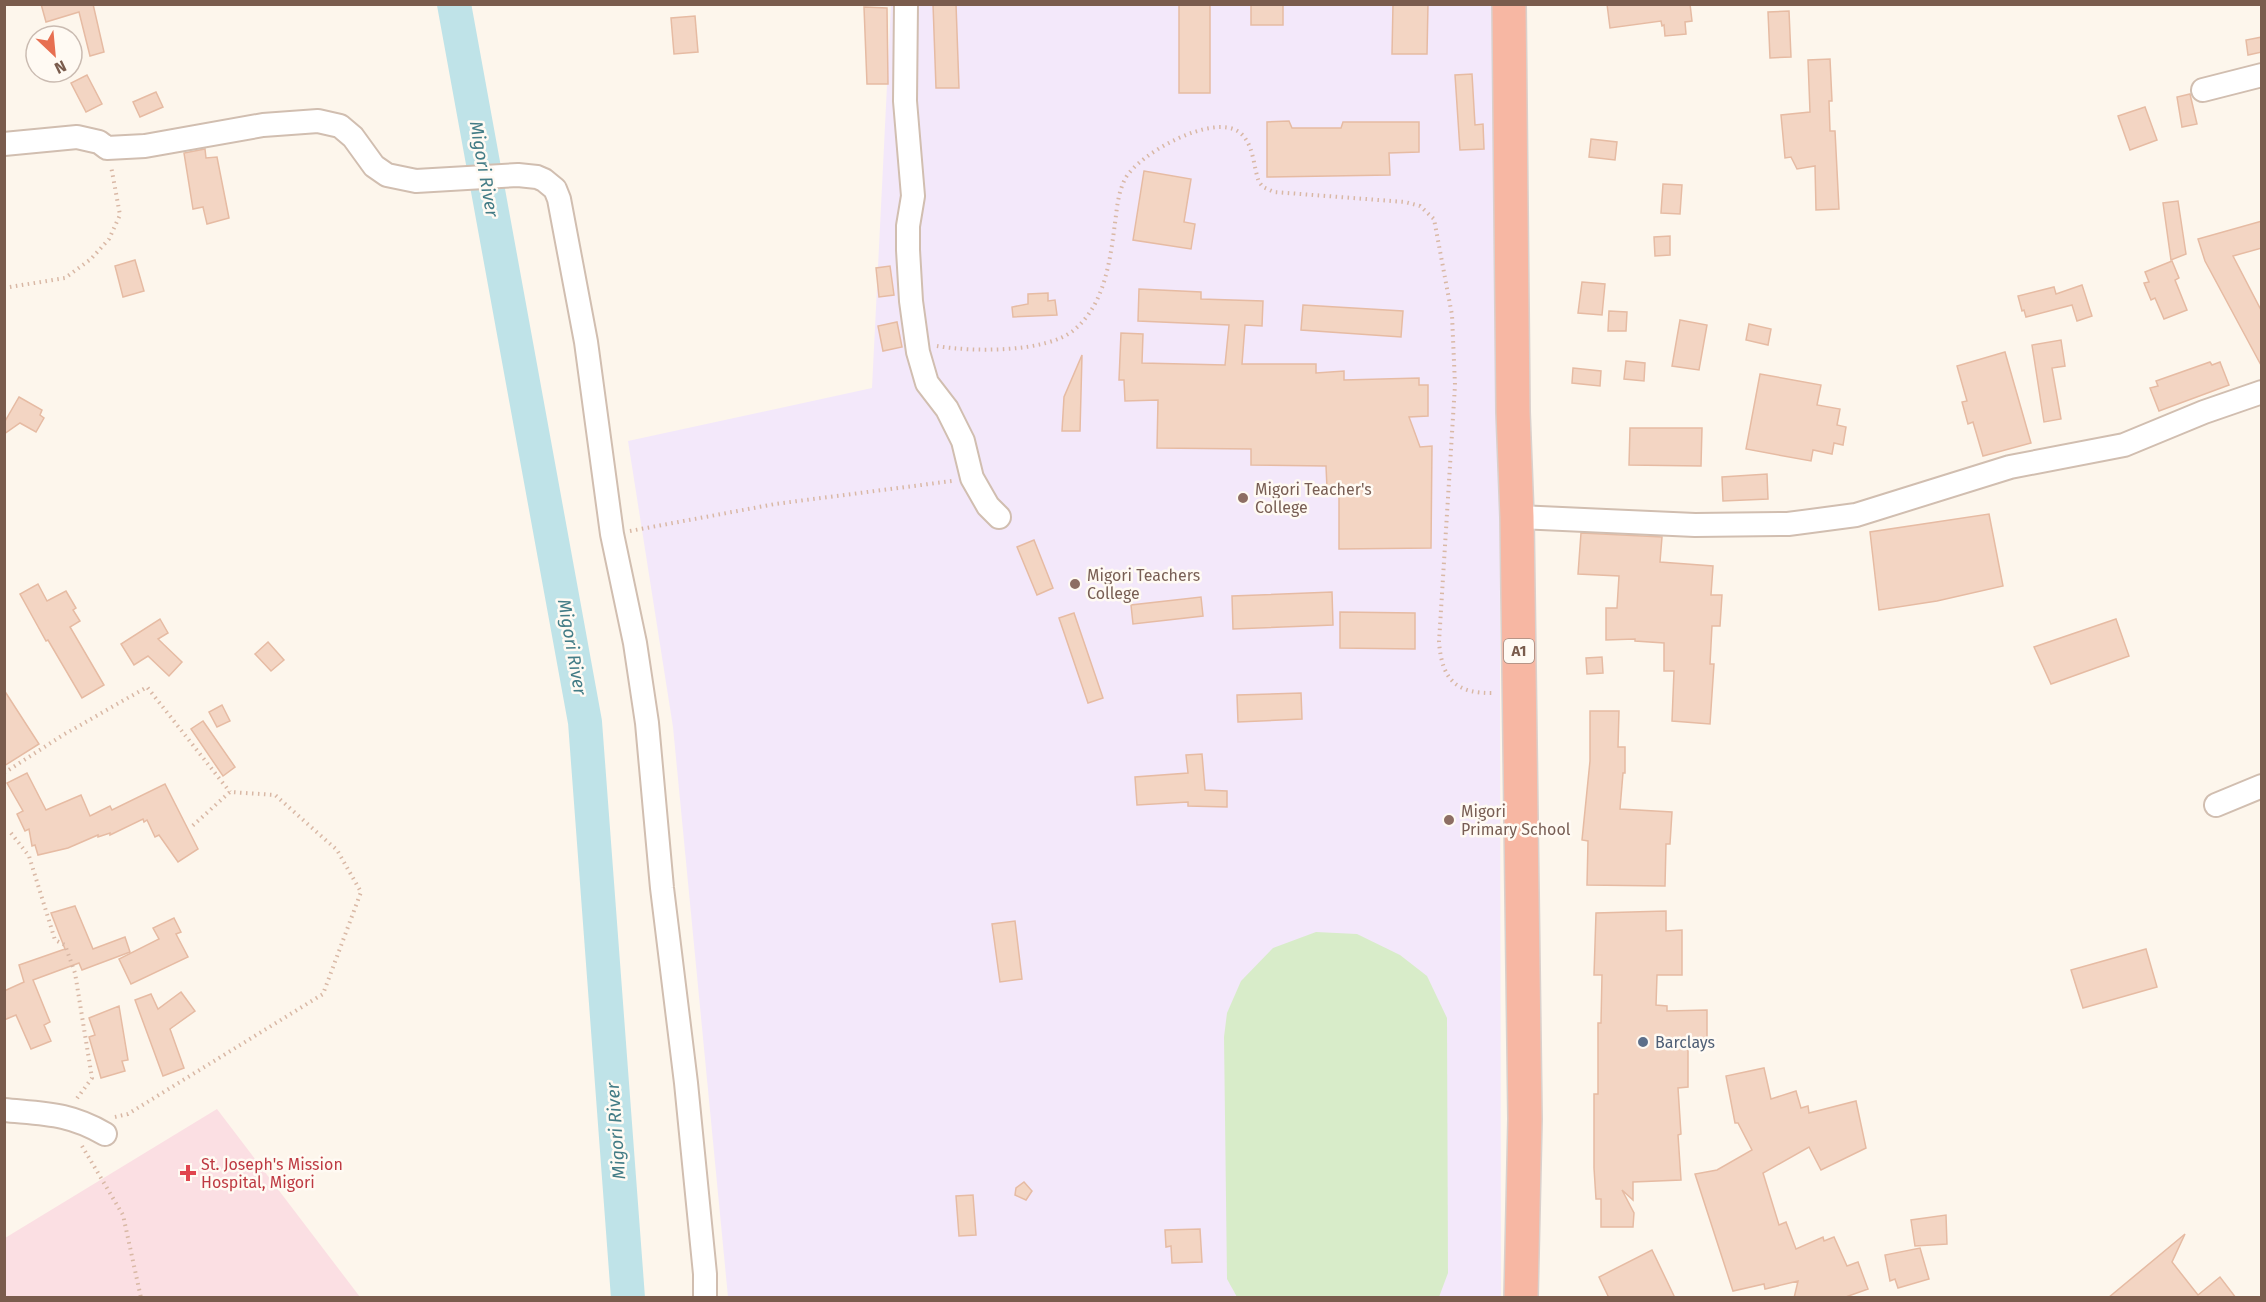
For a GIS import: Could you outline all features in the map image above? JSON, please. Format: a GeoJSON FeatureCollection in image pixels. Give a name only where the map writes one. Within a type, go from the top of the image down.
{"type":"FeatureCollection","features":[{"type":"Feature","properties":{"kind":"highway","name":"A1"},"geometry":{"type":"LineString","coordinates":[[1509,4],[1513,412],[1520,691],[1526,1296]]}},
{"type":"Feature","properties":{"kind":"street"},"geometry":{"type":"LineString","coordinates":[[906,4],[905,101],[913,196],[908,226],[908,250],[918,352],[927,383],[954,422],[963,441],[972,478],[988,506],[999,517]]}},
{"type":"Feature","properties":{"kind":"street"},"geometry":{"type":"LineString","coordinates":[[2203,90],[2262,75]]}},
{"type":"Feature","properties":{"kind":"street"},"geometry":{"type":"LineString","coordinates":[[4,144],[77,137],[99,142],[107,148],[145,146],[263,125],[318,121],[340,126],[353,137],[374,166],[387,175],[416,181],[518,175],[544,180],[555,189],[559,199],[586,342],[612,534],[635,644],[647,723],[662,888],[686,1083],[704,1263],[705,1298]]}},
{"type":"Feature","properties":{"kind":"street"},"geometry":{"type":"LineString","coordinates":[[1517,517],[1695,525],[1788,524],[1856,515],[2010,467],[2124,446],[2204,412],[2262,392]]}},
{"type":"Feature","properties":{"kind":"street"},"geometry":{"type":"LineString","coordinates":[[2216,805],[2262,786]]}},
{"type":"Feature","properties":{"kind":"street"},"geometry":{"type":"LineString","coordinates":[[4,1110],[65,1116],[97,1129]]}},
{"type":"Feature","properties":{"kind":"path"},"geometry":{"type":"LineString","coordinates":[[915,329],[937,346],[971,350],[1052,343],[1074,330],[1094,309],[1108,269],[1117,203],[1127,176],[1143,159],[1201,129],[1218,127],[1238,130],[1247,140],[1259,182],[1263,187],[1274,192],[1405,202],[1420,206],[1434,219],[1452,315],[1455,385],[1444,536],[1440,660],[1447,676],[1456,686],[1466,691],[1479,693],[1520,691]]}},
{"type":"Feature","properties":{"kind":"path"},"geometry":{"type":"LineString","coordinates":[[4,288],[65,278],[91,259],[109,239],[120,215],[107,148]]}},
{"type":"Feature","properties":{"kind":"path"},"geometry":{"type":"LineString","coordinates":[[612,534],[775,504],[972,478]]}},
{"type":"Feature","properties":{"kind":"path"},"geometry":{"type":"LineString","coordinates":[[4,773],[63,735],[147,687],[230,792]]}},
{"type":"Feature","properties":{"kind":"path"},"geometry":{"type":"LineString","coordinates":[[97,1129],[128,1114],[323,994],[361,892],[337,850],[275,795],[230,792],[190,828]]}},
{"type":"Feature","properties":{"kind":"path"},"geometry":{"type":"LineString","coordinates":[[11,833],[29,855],[55,940],[65,945],[75,973],[92,1078],[65,1116],[123,1215],[141,1298]]}},
{"type":"Feature","properties":{"kind":"shaded area","name":"Migori Teachers College"},"geometry":{"type":"Polygon","coordinates":[[[891,5],[1499,5],[1501,1297],[728,1297],[673,727],[628,441],[872,388],[891,5]]]}},
{"type":"Feature","properties":{"kind":"shaded area","name":"St. Joseph's Mission Hospital, Migori"},"geometry":{"type":"Polygon","coordinates":[[[217,1109],[360,1297],[5,1297],[5,1238],[217,1109]]]}},
{"type":"Feature","properties":{"kind":"green space"},"geometry":{"type":"Polygon","coordinates":[[[1316,932],[1357,934],[1400,955],[1427,976],[1447,1018],[1448,1273],[1439,1297],[1237,1297],[1227,1279],[1224,1037],[1227,1013],[1241,981],[1273,948],[1316,932]]]}},
{"type":"Feature","properties":{"kind":"building"},"geometry":{"type":"Polygon","coordinates":[[[41,4],[93,4],[104,52],[90,56],[84,24],[82,24],[79,12],[46,22],[41,4]]]}},
{"type":"Feature","properties":{"kind":"building"},"geometry":{"type":"Polygon","coordinates":[[[933,4],[956,4],[959,88],[936,88],[933,4]]]}},
{"type":"Feature","properties":{"kind":"building"},"geometry":{"type":"Polygon","coordinates":[[[1179,4],[1210,4],[1210,93],[1179,93],[1179,4]]]}},
{"type":"Feature","properties":{"kind":"building"},"geometry":{"type":"Polygon","coordinates":[[[1251,4],[1283,4],[1283,25],[1251,25],[1251,4]]]}},
{"type":"Feature","properties":{"kind":"building"},"geometry":{"type":"Polygon","coordinates":[[[1393,4],[1428,4],[1427,54],[1392,54],[1393,4]]]}},
{"type":"Feature","properties":{"kind":"building"},"geometry":{"type":"Polygon","coordinates":[[[1607,4],[1690,4],[1692,21],[1685,22],[1686,34],[1665,36],[1664,25],[1662,26],[1661,21],[1610,28],[1607,4]]]}},
{"type":"Feature","properties":{"kind":"building"},"geometry":{"type":"Polygon","coordinates":[[[864,7],[887,8],[888,84],[867,84],[864,7]]]}},
{"type":"Feature","properties":{"kind":"building"},"geometry":{"type":"Polygon","coordinates":[[[1789,11],[1791,57],[1770,58],[1768,12],[1789,11]]]}},
{"type":"Feature","properties":{"kind":"building"},"geometry":{"type":"Polygon","coordinates":[[[695,16],[698,52],[674,54],[671,18],[695,16]]]}},
{"type":"Feature","properties":{"kind":"building"},"geometry":{"type":"Polygon","coordinates":[[[2262,37],[2262,52],[2248,55],[2246,40],[2262,37]]]}},
{"type":"Feature","properties":{"kind":"building"},"geometry":{"type":"Polygon","coordinates":[[[1830,59],[1832,101],[1829,101],[1830,131],[1835,131],[1839,209],[1816,210],[1815,166],[1797,169],[1791,157],[1785,158],[1781,115],[1810,112],[1808,60],[1830,59]]]}},
{"type":"Feature","properties":{"kind":"building"},"geometry":{"type":"Polygon","coordinates":[[[1472,74],[1475,125],[1483,124],[1484,149],[1460,150],[1455,75],[1472,74]]]}},
{"type":"Feature","properties":{"kind":"building"},"geometry":{"type":"Polygon","coordinates":[[[87,75],[102,104],[86,112],[72,84],[84,84],[84,76],[87,75]]]}},
{"type":"Feature","properties":{"kind":"building"},"geometry":{"type":"Polygon","coordinates":[[[156,92],[163,107],[140,117],[133,102],[156,92]]]}},
{"type":"Feature","properties":{"kind":"building"},"geometry":{"type":"Polygon","coordinates":[[[2190,94],[2197,124],[2182,127],[2177,97],[2190,94]]]}},
{"type":"Feature","properties":{"kind":"building"},"geometry":{"type":"Polygon","coordinates":[[[2145,107],[2157,140],[2130,150],[2118,116],[2145,107]]]}},
{"type":"Feature","properties":{"kind":"building"},"geometry":{"type":"Polygon","coordinates":[[[1289,121],[1292,128],[1341,128],[1343,122],[1419,122],[1419,152],[1389,153],[1390,175],[1267,177],[1267,122],[1289,121]]]}},
{"type":"Feature","properties":{"kind":"building"},"geometry":{"type":"Polygon","coordinates":[[[1591,139],[1617,142],[1615,160],[1589,157],[1591,139]]]}},
{"type":"Feature","properties":{"kind":"building"},"geometry":{"type":"Polygon","coordinates":[[[205,149],[206,158],[217,157],[229,218],[207,224],[203,207],[193,209],[184,153],[205,149]]]}},
{"type":"Feature","properties":{"kind":"building"},"geometry":{"type":"Polygon","coordinates":[[[1144,171],[1191,179],[1184,222],[1195,224],[1191,249],[1133,240],[1144,171]]]}},
{"type":"Feature","properties":{"kind":"building"},"geometry":{"type":"Polygon","coordinates":[[[1663,184],[1682,185],[1680,214],[1661,213],[1663,184]]]}},
{"type":"Feature","properties":{"kind":"building"},"geometry":{"type":"Polygon","coordinates":[[[2178,201],[2186,254],[2171,260],[2163,203],[2178,201]]]}},
{"type":"Feature","properties":{"kind":"building"},"geometry":{"type":"Polygon","coordinates":[[[2262,221],[2262,248],[2233,256],[2262,312],[2262,367],[2205,261],[2198,239],[2262,221]]]}},
{"type":"Feature","properties":{"kind":"building"},"geometry":{"type":"Polygon","coordinates":[[[1670,236],[1670,255],[1655,256],[1654,237],[1670,236]]]}},
{"type":"Feature","properties":{"kind":"building"},"geometry":{"type":"Polygon","coordinates":[[[135,260],[144,291],[123,297],[115,266],[135,260]]]}},
{"type":"Feature","properties":{"kind":"building"},"geometry":{"type":"Polygon","coordinates":[[[2172,261],[2179,278],[2175,280],[2187,310],[2164,319],[2155,298],[2151,300],[2144,283],[2149,282],[2145,272],[2172,261]]]}},
{"type":"Feature","properties":{"kind":"building"},"geometry":{"type":"Polygon","coordinates":[[[890,266],[894,295],[879,297],[876,268],[890,266]]]}},
{"type":"Feature","properties":{"kind":"building"},"geometry":{"type":"Polygon","coordinates":[[[1582,282],[1605,284],[1602,315],[1578,313],[1582,282]]]}},
{"type":"Feature","properties":{"kind":"building"},"geometry":{"type":"Polygon","coordinates":[[[2082,285],[2092,316],[2077,321],[2072,305],[2026,317],[2024,310],[2022,311],[2018,296],[2054,287],[2056,294],[2082,285]]]}},
{"type":"Feature","properties":{"kind":"building"},"geometry":{"type":"Polygon","coordinates":[[[1139,289],[1201,292],[1201,299],[1263,301],[1262,326],[1245,325],[1242,364],[1316,364],[1316,373],[1344,371],[1344,380],[1419,378],[1419,385],[1428,385],[1428,416],[1409,417],[1420,447],[1432,446],[1431,548],[1339,549],[1339,488],[1327,488],[1326,466],[1251,465],[1251,449],[1157,448],[1158,400],[1125,401],[1124,380],[1119,380],[1121,333],[1143,334],[1142,363],[1225,365],[1229,325],[1138,321],[1139,289]]]}},
{"type":"Feature","properties":{"kind":"building"},"geometry":{"type":"Polygon","coordinates":[[[1048,293],[1048,301],[1055,300],[1057,315],[1013,317],[1012,307],[1028,304],[1028,294],[1048,293]]]}},
{"type":"Feature","properties":{"kind":"building"},"geometry":{"type":"Polygon","coordinates":[[[1303,305],[1403,311],[1401,337],[1301,330],[1303,305]]]}},
{"type":"Feature","properties":{"kind":"building"},"geometry":{"type":"Polygon","coordinates":[[[1609,311],[1627,312],[1626,331],[1608,331],[1609,311]]]}},
{"type":"Feature","properties":{"kind":"building"},"geometry":{"type":"Polygon","coordinates":[[[1680,320],[1707,325],[1699,370],[1672,366],[1680,320]]]}},
{"type":"Feature","properties":{"kind":"building"},"geometry":{"type":"Polygon","coordinates":[[[897,322],[902,347],[883,351],[878,326],[897,322]]]}},
{"type":"Feature","properties":{"kind":"building"},"geometry":{"type":"Polygon","coordinates":[[[1749,324],[1771,329],[1768,345],[1746,340],[1749,324]]]}},
{"type":"Feature","properties":{"kind":"building"},"geometry":{"type":"Polygon","coordinates":[[[2061,340],[2065,366],[2052,368],[2061,419],[2044,422],[2032,345],[2061,340]]]}},
{"type":"Feature","properties":{"kind":"building"},"geometry":{"type":"Polygon","coordinates":[[[2005,352],[2031,443],[1983,456],[1973,422],[1968,424],[1962,402],[1967,401],[1957,366],[2005,352]]]}},
{"type":"Feature","properties":{"kind":"building"},"geometry":{"type":"Polygon","coordinates":[[[1082,355],[1080,431],[1062,431],[1064,397],[1082,355]]]}},
{"type":"Feature","properties":{"kind":"building"},"geometry":{"type":"Polygon","coordinates":[[[1626,361],[1645,363],[1644,381],[1624,379],[1626,361]]]}},
{"type":"Feature","properties":{"kind":"building"},"geometry":{"type":"Polygon","coordinates":[[[2210,362],[2212,365],[2220,362],[2229,385],[2159,411],[2150,388],[2158,386],[2156,381],[2210,362]]]}},
{"type":"Feature","properties":{"kind":"building"},"geometry":{"type":"Polygon","coordinates":[[[1573,368],[1601,371],[1600,386],[1572,383],[1573,368]]]}},
{"type":"Feature","properties":{"kind":"building"},"geometry":{"type":"Polygon","coordinates":[[[1760,374],[1821,385],[1817,405],[1840,409],[1837,425],[1846,427],[1843,445],[1834,443],[1832,454],[1813,450],[1811,461],[1746,449],[1760,374]]]}},
{"type":"Feature","properties":{"kind":"building"},"geometry":{"type":"Polygon","coordinates":[[[19,397],[42,410],[40,415],[44,418],[36,432],[20,423],[4,434],[4,423],[19,397]]]}},
{"type":"Feature","properties":{"kind":"building"},"geometry":{"type":"Polygon","coordinates":[[[1630,428],[1702,428],[1701,466],[1629,465],[1630,428]]]}},
{"type":"Feature","properties":{"kind":"building"},"geometry":{"type":"Polygon","coordinates":[[[1767,474],[1768,499],[1723,501],[1722,477],[1767,474]]]}},
{"type":"Feature","properties":{"kind":"building"},"geometry":{"type":"Polygon","coordinates":[[[1989,514],[2003,586],[1937,601],[1879,610],[1870,532],[1989,514]]]}},
{"type":"Feature","properties":{"kind":"building"},"geometry":{"type":"Polygon","coordinates":[[[1581,533],[1662,537],[1660,562],[1713,566],[1711,595],[1722,595],[1720,626],[1712,626],[1710,664],[1714,664],[1710,724],[1672,721],[1674,671],[1664,671],[1664,643],[1635,641],[1635,639],[1606,640],[1606,608],[1617,608],[1619,576],[1578,574],[1581,533]]]}},
{"type":"Feature","properties":{"kind":"building"},"geometry":{"type":"Polygon","coordinates":[[[1034,540],[1053,588],[1037,595],[1017,547],[1034,540]]]}},
{"type":"Feature","properties":{"kind":"building"},"geometry":{"type":"Polygon","coordinates":[[[38,584],[47,601],[66,591],[76,608],[73,610],[80,621],[70,627],[104,685],[82,698],[20,594],[38,584]]]}},
{"type":"Feature","properties":{"kind":"building"},"geometry":{"type":"Polygon","coordinates":[[[1332,592],[1333,625],[1233,629],[1232,596],[1332,592]]]}},
{"type":"Feature","properties":{"kind":"building"},"geometry":{"type":"Polygon","coordinates":[[[1201,597],[1203,616],[1133,624],[1131,605],[1201,597]]]}},
{"type":"Feature","properties":{"kind":"building"},"geometry":{"type":"Polygon","coordinates":[[[1340,612],[1415,613],[1415,649],[1340,648],[1340,612]]]}},
{"type":"Feature","properties":{"kind":"building"},"geometry":{"type":"Polygon","coordinates":[[[1074,613],[1103,698],[1088,703],[1059,618],[1074,613]]]}},
{"type":"Feature","properties":{"kind":"building"},"geometry":{"type":"Polygon","coordinates":[[[160,619],[168,633],[158,639],[182,662],[169,676],[148,656],[134,665],[121,644],[160,619]]]}},
{"type":"Feature","properties":{"kind":"building"},"geometry":{"type":"Polygon","coordinates":[[[2116,619],[2129,656],[2051,684],[2034,647],[2116,619]]]}},
{"type":"Feature","properties":{"kind":"building"},"geometry":{"type":"Polygon","coordinates":[[[268,642],[284,660],[271,671],[255,654],[268,642]]]}},
{"type":"Feature","properties":{"kind":"building"},"geometry":{"type":"Polygon","coordinates":[[[1602,657],[1603,673],[1587,674],[1586,658],[1602,657]]]}},
{"type":"Feature","properties":{"kind":"building"},"geometry":{"type":"Polygon","coordinates":[[[4,690],[39,744],[4,766],[4,690]]]}},
{"type":"Feature","properties":{"kind":"building"},"geometry":{"type":"Polygon","coordinates":[[[1301,693],[1302,719],[1238,722],[1237,695],[1301,693]]]}},
{"type":"Feature","properties":{"kind":"building"},"geometry":{"type":"Polygon","coordinates":[[[222,705],[230,721],[217,727],[209,712],[222,705]]]}},
{"type":"Feature","properties":{"kind":"building"},"geometry":{"type":"Polygon","coordinates":[[[1590,711],[1619,711],[1618,747],[1625,747],[1625,773],[1623,773],[1620,809],[1672,812],[1670,844],[1666,844],[1665,886],[1587,885],[1588,841],[1582,840],[1590,761],[1590,711]]]}},
{"type":"Feature","properties":{"kind":"building"},"geometry":{"type":"Polygon","coordinates":[[[203,721],[235,767],[223,776],[191,729],[203,721]]]}},
{"type":"Feature","properties":{"kind":"building"},"geometry":{"type":"Polygon","coordinates":[[[1202,754],[1205,790],[1227,791],[1227,807],[1188,806],[1188,802],[1137,805],[1135,777],[1188,773],[1186,755],[1202,754]]]}},
{"type":"Feature","properties":{"kind":"building"},"geometry":{"type":"Polygon","coordinates":[[[27,773],[46,810],[81,795],[90,816],[110,806],[112,810],[165,784],[198,849],[178,862],[159,835],[155,837],[147,820],[144,822],[143,819],[110,835],[110,833],[98,837],[98,835],[68,848],[38,855],[35,845],[32,846],[29,829],[25,831],[17,814],[23,811],[7,783],[27,773]]]}},
{"type":"Feature","properties":{"kind":"building"},"geometry":{"type":"Polygon","coordinates":[[[75,906],[93,949],[125,937],[130,952],[82,970],[79,963],[33,980],[50,1022],[44,1025],[51,1041],[31,1049],[16,1015],[4,1020],[4,991],[24,982],[19,965],[65,949],[51,913],[75,906]]]}},
{"type":"Feature","properties":{"kind":"building"},"geometry":{"type":"Polygon","coordinates":[[[1666,911],[1666,931],[1682,930],[1682,975],[1657,975],[1656,1005],[1667,1006],[1667,1011],[1707,1010],[1707,1040],[1688,1040],[1688,1087],[1678,1088],[1681,1180],[1633,1182],[1633,1200],[1622,1190],[1634,1213],[1633,1227],[1601,1227],[1601,1199],[1596,1199],[1594,1168],[1594,1094],[1598,1094],[1598,1023],[1601,1023],[1602,975],[1594,975],[1596,913],[1666,911]]]}},
{"type":"Feature","properties":{"kind":"building"},"geometry":{"type":"Polygon","coordinates":[[[174,918],[181,932],[176,934],[188,957],[131,984],[119,959],[159,939],[153,928],[174,918]]]}},
{"type":"Feature","properties":{"kind":"building"},"geometry":{"type":"Polygon","coordinates":[[[1015,921],[1022,979],[1000,982],[992,924],[1015,921]]]}},
{"type":"Feature","properties":{"kind":"building"},"geometry":{"type":"Polygon","coordinates":[[[2146,949],[2157,987],[2083,1008],[2071,970],[2146,949]]]}},
{"type":"Feature","properties":{"kind":"building"},"geometry":{"type":"Polygon","coordinates":[[[181,992],[195,1011],[170,1029],[184,1068],[163,1076],[135,1000],[151,994],[158,1009],[181,992]]]}},
{"type":"Feature","properties":{"kind":"building"},"geometry":{"type":"Polygon","coordinates":[[[119,1006],[128,1060],[122,1061],[125,1071],[101,1078],[89,1037],[95,1035],[89,1018],[119,1006]]]}},
{"type":"Feature","properties":{"kind":"building"},"geometry":{"type":"Polygon","coordinates":[[[1764,1068],[1771,1099],[1796,1091],[1801,1108],[1808,1106],[1809,1113],[1856,1101],[1866,1148],[1821,1170],[1809,1147],[1763,1173],[1779,1225],[1786,1222],[1796,1249],[1823,1237],[1824,1241],[1834,1237],[1847,1266],[1858,1262],[1868,1289],[1843,1298],[1794,1298],[1798,1281],[1765,1289],[1764,1284],[1733,1291],[1695,1174],[1717,1170],[1752,1150],[1738,1123],[1735,1123],[1726,1076],[1764,1068]]]}},
{"type":"Feature","properties":{"kind":"building"},"geometry":{"type":"Polygon","coordinates":[[[1024,1182],[1032,1191],[1026,1200],[1015,1195],[1016,1188],[1024,1182]]]}},
{"type":"Feature","properties":{"kind":"building"},"geometry":{"type":"Polygon","coordinates":[[[973,1195],[976,1235],[959,1236],[956,1196],[973,1195]]]}},
{"type":"Feature","properties":{"kind":"building"},"geometry":{"type":"Polygon","coordinates":[[[1946,1215],[1947,1244],[1915,1246],[1911,1220],[1946,1215]]]}},
{"type":"Feature","properties":{"kind":"building"},"geometry":{"type":"Polygon","coordinates":[[[1200,1229],[1202,1262],[1172,1263],[1171,1246],[1166,1247],[1165,1230],[1200,1229]]]}},
{"type":"Feature","properties":{"kind":"building"},"geometry":{"type":"Polygon","coordinates":[[[2185,1234],[2172,1262],[2198,1295],[2220,1277],[2236,1298],[2108,1298],[2185,1234]]]}},
{"type":"Feature","properties":{"kind":"building"},"geometry":{"type":"Polygon","coordinates":[[[1920,1248],[1929,1279],[1898,1288],[1895,1279],[1890,1281],[1885,1255],[1920,1248]]]}},
{"type":"Feature","properties":{"kind":"building"},"geometry":{"type":"Polygon","coordinates":[[[1652,1250],[1675,1298],[1609,1298],[1599,1277],[1652,1250]]]}},
{"type":"Feature","properties":{"kind":"waterway","name":"Migori River"},"geometry":{"type":"LineString","coordinates":[[454,4],[585,722],[628,1298]]}},
{"type":"Feature","properties":{"kind":"place","name":"Migori Teacher's College"},"geometry":{"type":"Point","coordinates":[1243,498]}},
{"type":"Feature","properties":{"kind":"place","name":"Migori Teachers College"},"geometry":{"type":"Point","coordinates":[1075,584]}},
{"type":"Feature","properties":{"kind":"place","name":"Migori Primary School"},"geometry":{"type":"Point","coordinates":[1449,820]}},
{"type":"Feature","properties":{"kind":"place","name":"Barclays"},"geometry":{"type":"Point","coordinates":[1643,1042]}},
{"type":"Feature","properties":{"kind":"place","name":"St. Joseph's Mission Hospital, Migori"},"geometry":{"type":"Point","coordinates":[188,1173]}}]}
